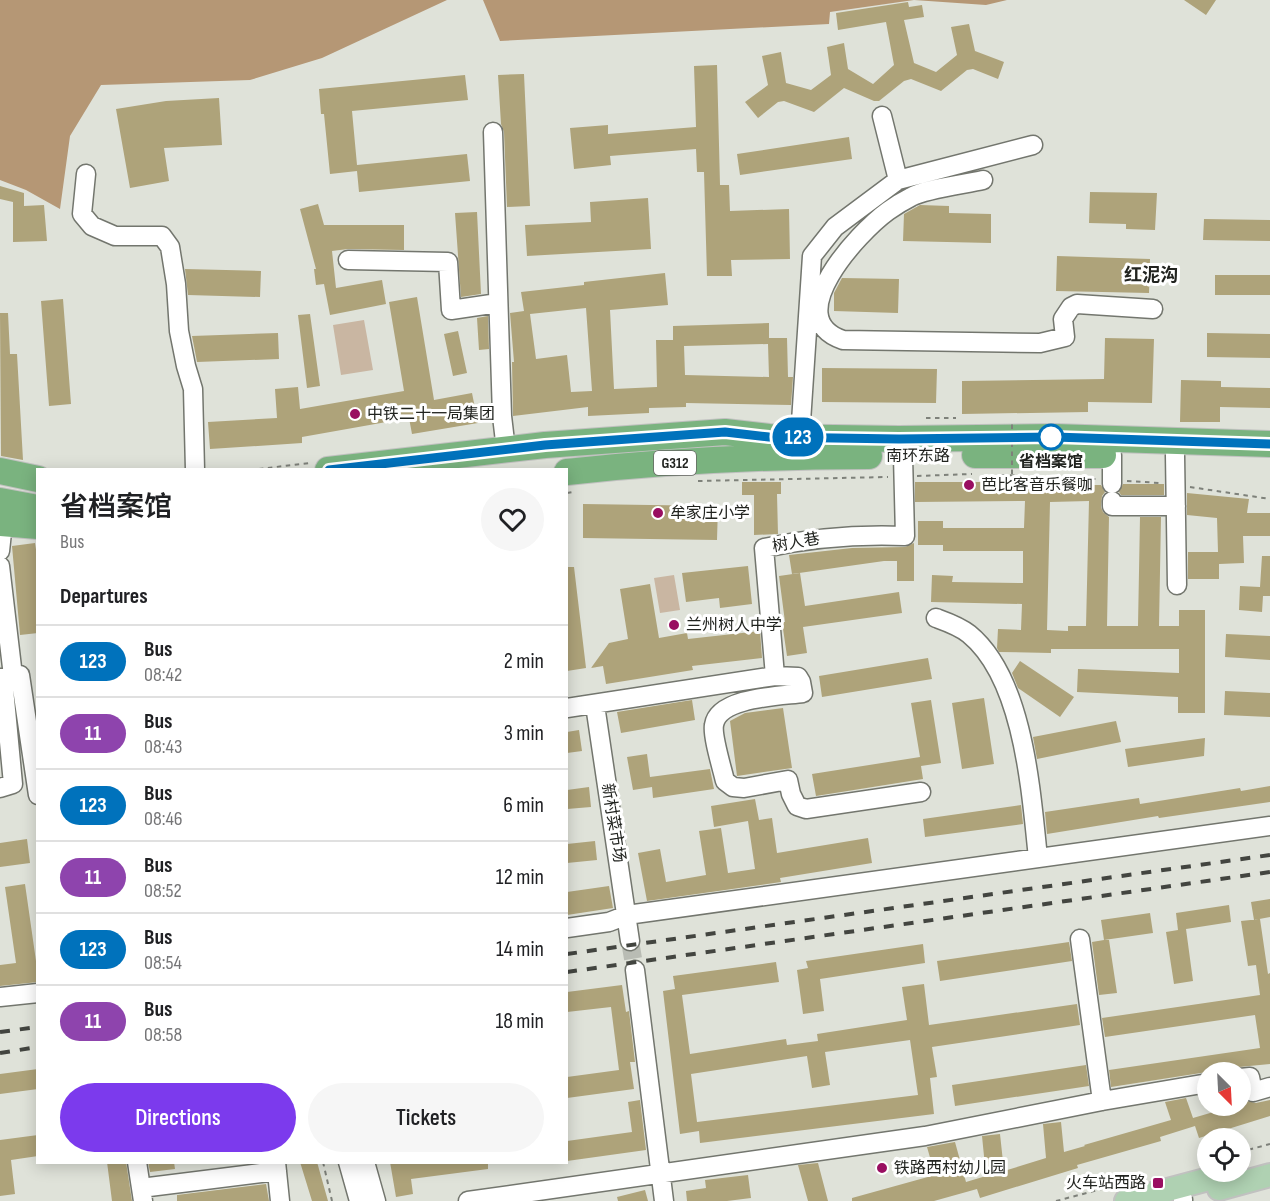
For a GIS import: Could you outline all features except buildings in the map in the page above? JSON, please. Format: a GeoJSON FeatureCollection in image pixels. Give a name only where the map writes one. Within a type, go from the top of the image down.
{"type":"FeatureCollection","features":[{"type":"Feature","properties":{"kind":"highway","name":"南环东路"},"geometry":{"type":"LineString","coordinates":[[346,468],[599,440],[725,432],[764,448],[819,456],[903,466],[1112,480],[1174,455],[1207,455],[1270,461]]}},
{"type":"Feature","properties":{"kind":"highway","name":"南环东路"},"geometry":{"type":"LineString","coordinates":[[580,474],[764,448],[800,437],[899,439],[1054,437],[1270,444]]}},
{"type":"Feature","properties":{"kind":"highway"},"geometry":{"type":"LineString","coordinates":[[580,474],[698,472],[764,448]]}},
{"type":"Feature","properties":{"kind":"highway"},"geometry":{"type":"LineString","coordinates":[[0,471],[36,479]]}},
{"type":"Feature","properties":{"kind":"highway"},"geometry":{"type":"LineString","coordinates":[[0,488],[36,493]]}},
{"type":"Feature","properties":{"kind":"highway"},"geometry":{"type":"LineString","coordinates":[[1,516],[36,508]]}},
{"type":"Feature","properties":{"kind":"highway"},"geometry":{"type":"LineString","coordinates":[[1,516],[36,525]]}},
{"type":"Feature","properties":{"kind":"main road"},"geometry":{"type":"LineString","coordinates":[[1251,1167],[1270,1162]]}},
{"type":"Feature","properties":{"kind":"main road"},"geometry":{"type":"LineString","coordinates":[[1180,1200],[1270,1175]]}},
{"type":"Feature","properties":{"kind":"main road"},"geometry":{"type":"LineString","coordinates":[[1126,1201],[1197,1182]]}},
{"type":"Feature","properties":{"kind":"street"},"geometry":{"type":"LineString","coordinates":[[882,116],[898,180]]}},
{"type":"Feature","properties":{"kind":"street"},"geometry":{"type":"LineString","coordinates":[[493,132],[502,416],[506,450]]}},
{"type":"Feature","properties":{"kind":"street"},"geometry":{"type":"LineString","coordinates":[[800,437],[814,308],[812,256],[835,227],[898,180],[1033,145]]}},
{"type":"Feature","properties":{"kind":"street"},"geometry":{"type":"LineString","coordinates":[[86,174],[82,214],[92,226],[115,236],[162,236],[170,247],[176,284],[179,331],[193,389],[195,468]]}},
{"type":"Feature","properties":{"kind":"street"},"geometry":{"type":"LineString","coordinates":[[814,308],[829,276],[855,242],[887,212],[914,195],[983,180]]}},
{"type":"Feature","properties":{"kind":"street"},"geometry":{"type":"LineString","coordinates":[[348,260],[448,262],[451,310],[498,303]]}},
{"type":"Feature","properties":{"kind":"street"},"geometry":{"type":"LineString","coordinates":[[814,308],[828,332],[843,340],[1040,343],[1065,337],[1063,319],[1071,307],[1077,304],[1153,309]]}},
{"type":"Feature","properties":{"kind":"street"},"geometry":{"type":"LineString","coordinates":[[1174,455],[1177,585]]}},
{"type":"Feature","properties":{"kind":"street","name":"树人巷"},"geometry":{"type":"LineString","coordinates":[[775,676],[764,548],[803,540],[874,534],[905,536],[903,466]]}},
{"type":"Feature","properties":{"kind":"street"},"geometry":{"type":"LineString","coordinates":[[1112,480],[1112,506],[1176,506]]}},
{"type":"Feature","properties":{"kind":"street"},"geometry":{"type":"LineString","coordinates":[[0,551],[1,516]]}},
{"type":"Feature","properties":{"kind":"street"},"geometry":{"type":"LineString","coordinates":[[0,566],[13,784],[0,788]]}},
{"type":"Feature","properties":{"kind":"street"},"geometry":{"type":"LineString","coordinates":[[936,618],[969,634],[991,657],[1006,688],[1027,759],[1038,858]]}},
{"type":"Feature","properties":{"kind":"street"},"geometry":{"type":"LineString","coordinates":[[5,678],[20,675],[36,782]]}},
{"type":"Feature","properties":{"kind":"street"},"geometry":{"type":"LineString","coordinates":[[568,708],[775,676],[798,677],[803,693],[740,702],[728,707],[717,717],[713,726],[725,781],[733,787],[744,788],[788,780],[797,806],[806,809],[921,792]]}},
{"type":"Feature","properties":{"kind":"street","name":"新村菜市场"},"geometry":{"type":"LineString","coordinates":[[595,705],[630,940]]}},
{"type":"Feature","properties":{"kind":"street"},"geometry":{"type":"LineString","coordinates":[[568,928],[609,922],[627,915],[1270,826]]}},
{"type":"Feature","properties":{"kind":"street"},"geometry":{"type":"LineString","coordinates":[[1080,939],[1102,1101]]}},
{"type":"Feature","properties":{"kind":"street"},"geometry":{"type":"LineString","coordinates":[[635,970],[664,1201]]}},
{"type":"Feature","properties":{"kind":"street"},"geometry":{"type":"LineString","coordinates":[[0,997],[36,993]]}},
{"type":"Feature","properties":{"kind":"street"},"geometry":{"type":"LineString","coordinates":[[1251,1082],[1253,1092],[1270,1087]]}},
{"type":"Feature","properties":{"kind":"street"},"geometry":{"type":"LineString","coordinates":[[468,1201],[925,1136],[1197,1085]]}},
{"type":"Feature","properties":{"kind":"street"},"geometry":{"type":"LineString","coordinates":[[137,1164],[142,1194],[276,1167],[280,1201]]}},
{"type":"Feature","properties":{"kind":"street"},"geometry":{"type":"LineString","coordinates":[[349,1164],[359,1201]]}},
{"type":"Feature","properties":{"kind":"street"},"geometry":{"type":"LineString","coordinates":[[366,1164],[376,1201]]}},
{"type":"Feature","properties":{"kind":"path"},"geometry":{"type":"LineString","coordinates":[[1012,421],[1012,474],[1046,477]]}},
{"type":"Feature","properties":{"kind":"path"},"geometry":{"type":"LineString","coordinates":[[697,481],[903,466],[979,474]]}},
{"type":"Feature","properties":{"kind":"path"},"geometry":{"type":"LineString","coordinates":[[568,492],[580,474]]}},
{"type":"Feature","properties":{"kind":"path"},"geometry":{"type":"LineString","coordinates":[[1001,475],[1175,484],[1270,499]]}},
{"type":"Feature","properties":{"kind":"path"},"geometry":{"type":"LineString","coordinates":[[1251,1149],[1270,1144]]}},
{"type":"Feature","properties":{"kind":"path"},"geometry":{"type":"LineString","coordinates":[[323,1164],[332,1201]]}},
{"type":"Feature","properties":{"kind":"shaded area"},"geometry":{"type":"Polygon","coordinates":[[[0,0],[447,0],[322,58],[250,80],[101,85],[70,136],[60,209],[26,190],[0,180],[0,0]]]}},
{"type":"Feature","properties":{"kind":"shaded area"},"geometry":{"type":"Polygon","coordinates":[[[483,0],[914,0],[830,12],[829,24],[500,41],[483,0]]]}},
{"type":"Feature","properties":{"kind":"shaded area"},"geometry":{"type":"Polygon","coordinates":[[[914,0],[1007,0],[986,5],[914,0]]]}},
{"type":"Feature","properties":{"kind":"shaded area"},"geometry":{"type":"Polygon","coordinates":[[[364,320],[373,370],[341,375],[333,325],[364,320]]]}},
{"type":"Feature","properties":{"kind":"shaded area"},"geometry":{"type":"Polygon","coordinates":[[[674,575],[680,610],[660,613],[654,578],[674,575]]]}},
{"type":"Feature","properties":{"kind":"tunnel"},"geometry":{"type":"LineString","coordinates":[[630,941],[635,970]]}},
{"type":"Feature","properties":{"kind":"railway"},"geometry":{"type":"LineString","coordinates":[[568,954],[1270,855]]}},
{"type":"Feature","properties":{"kind":"railway"},"geometry":{"type":"LineString","coordinates":[[568,972],[1270,872]]}},
{"type":"Feature","properties":{"kind":"railway"},"geometry":{"type":"LineString","coordinates":[[0,1032],[36,1027]]}},
{"type":"Feature","properties":{"kind":"railway"},"geometry":{"type":"LineString","coordinates":[[0,1053],[36,1047]]}},
{"type":"Feature","properties":{"kind":"bus line","name":"123"},"geometry":{"type":"LineString","coordinates":[[347,468],[545,445],[725,432],[769,437],[899,439],[1054,437],[1270,444]]}},
{"type":"Feature","properties":{"kind":"place","name":"中铁二十一局集团"},"geometry":{"type":"Point","coordinates":[355,414]}},
{"type":"Feature","properties":{"kind":"place","name":"省档案馆"},"geometry":{"type":"Point","coordinates":[1051,437]}},
{"type":"Feature","properties":{"kind":"place","name":"芭比客音乐餐咖"},"geometry":{"type":"Point","coordinates":[969,485]}},
{"type":"Feature","properties":{"kind":"place","name":"牟家庄小学"},"geometry":{"type":"Point","coordinates":[658,513]}},
{"type":"Feature","properties":{"kind":"place","name":"兰州树人中学"},"geometry":{"type":"Point","coordinates":[674,625]}},
{"type":"Feature","properties":{"kind":"place","name":"铁路西村幼儿园"},"geometry":{"type":"Point","coordinates":[882,1168]}},
{"type":"Feature","properties":{"kind":"place","name":"火车站西路"},"geometry":{"type":"Point","coordinates":[1158,1183]}},
{"type":"Feature","properties":{"kind":"district","name":"红泥沟"},"geometry":{"type":"Point","coordinates":[1151,275]}}]}
